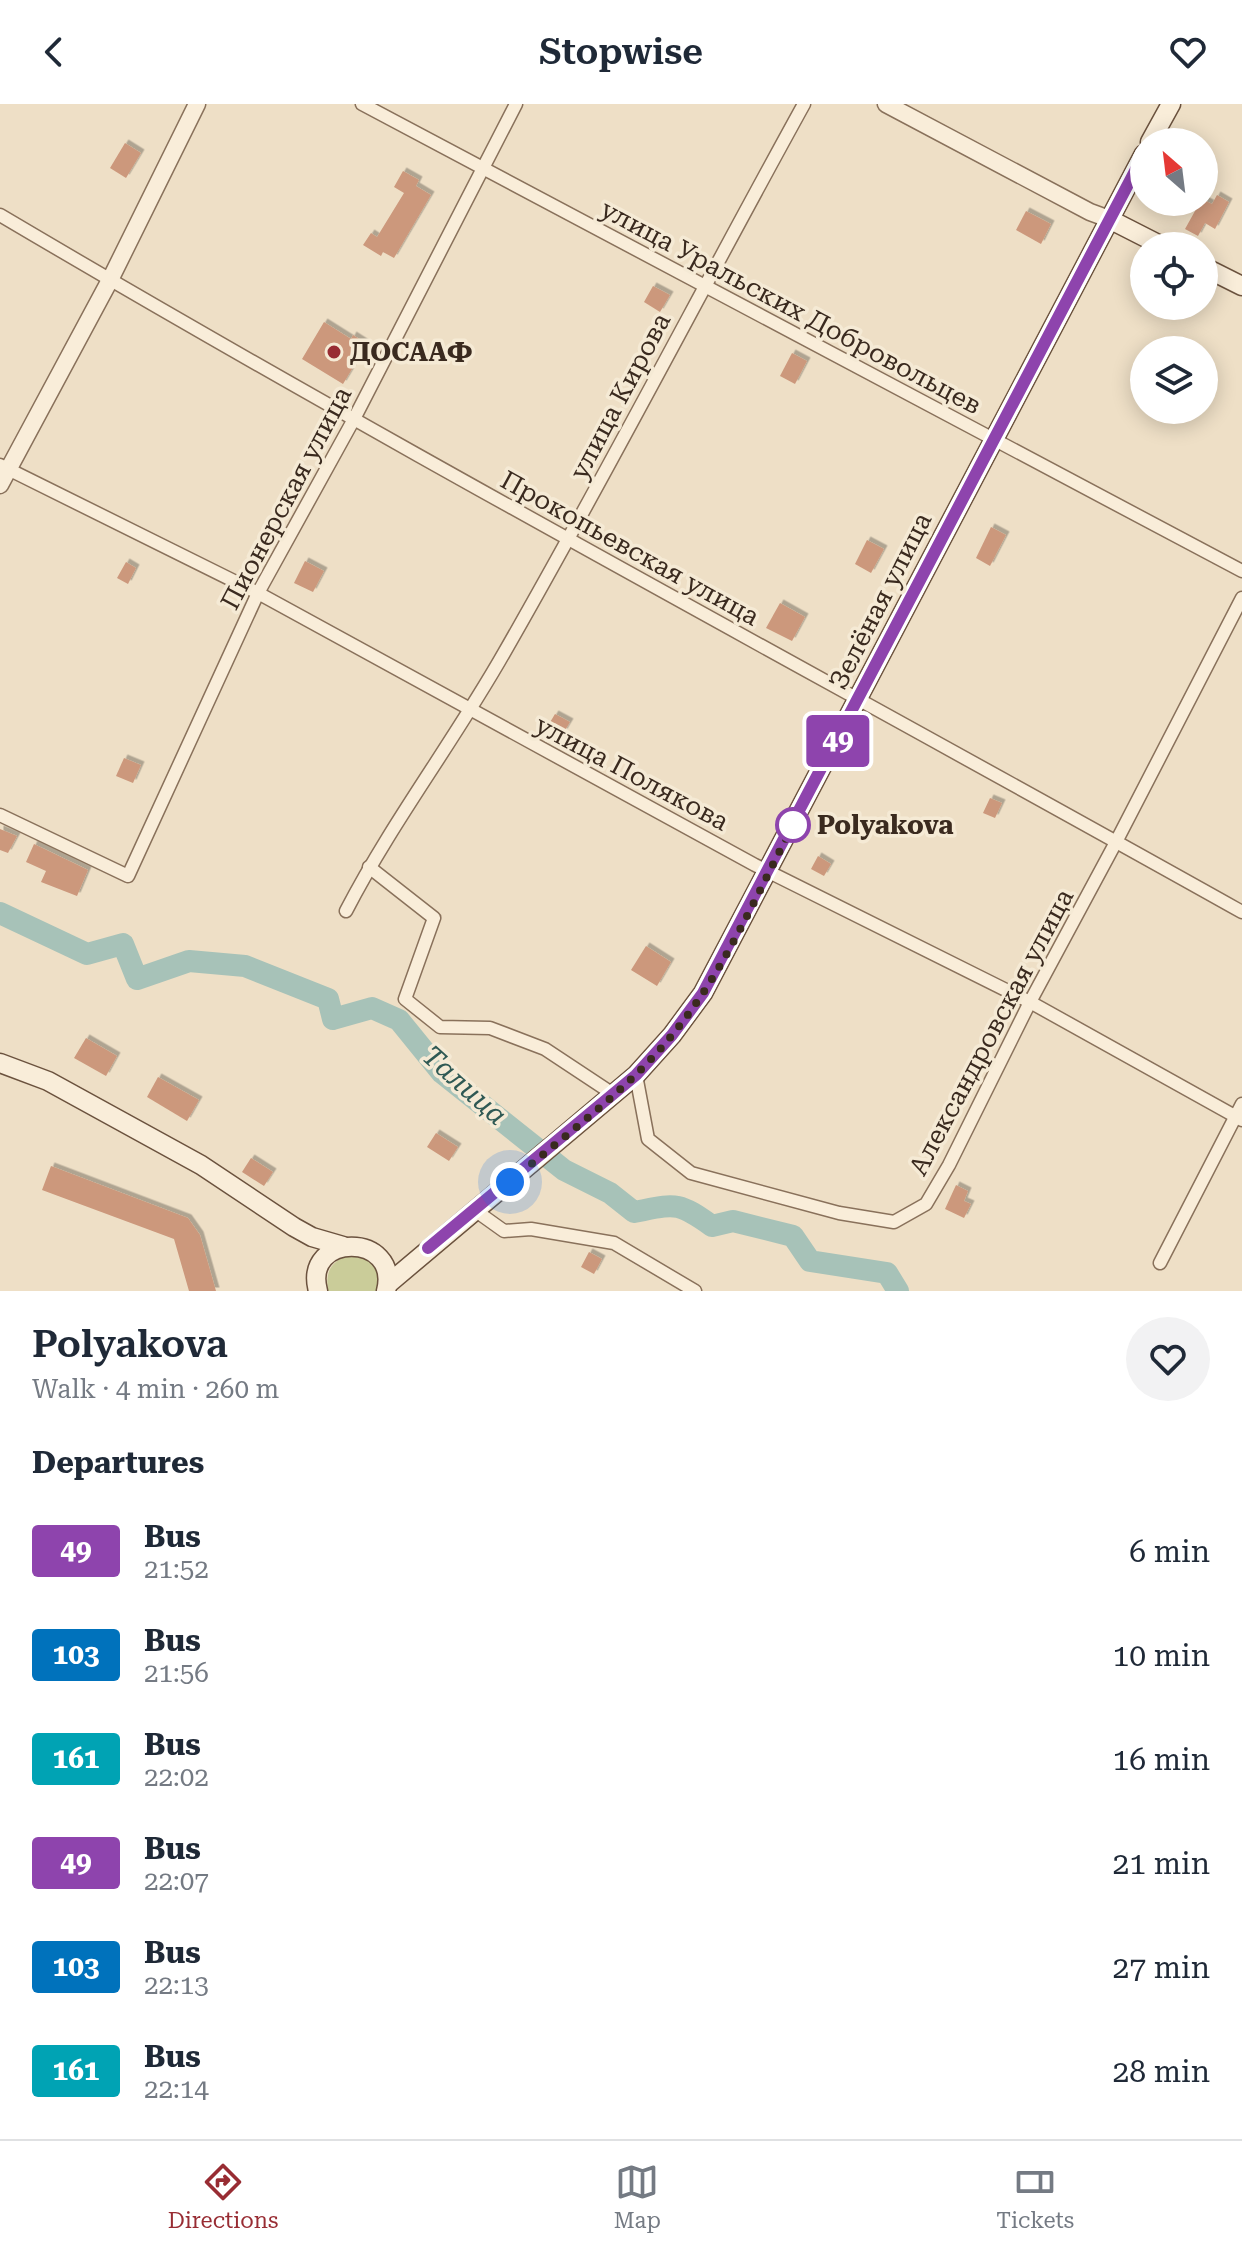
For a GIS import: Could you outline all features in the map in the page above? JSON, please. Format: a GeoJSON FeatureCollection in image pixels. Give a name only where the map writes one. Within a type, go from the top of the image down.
{"type":"FeatureCollection","features":[{"type":"Feature","properties":{"kind":"main road"},"geometry":{"type":"LineString","coordinates":[[1158,128],[1171,104]]}},
{"type":"Feature","properties":{"kind":"main road","name":"Зелёная улица"},"geometry":{"type":"LineString","coordinates":[[387,1287],[428,1248],[636,1075],[672,1035],[703,993],[1130,180]]}},
{"type":"Feature","properties":{"kind":"main road"},"geometry":{"type":"LineString","coordinates":[[1109,219],[1135,232]]}},
{"type":"Feature","properties":{"kind":"main road"},"geometry":{"type":"LineString","coordinates":[[1218,274],[1242,286]]}},
{"type":"Feature","properties":{"kind":"main road"},"geometry":{"type":"LineString","coordinates":[[0,1063],[48,1081],[201,1165],[312,1237],[343,1246],[360,1246],[377,1256],[397,1260],[428,1248]]}},
{"type":"Feature","properties":{"kind":"main road"},"geometry":{"type":"LineString","coordinates":[[294,1227],[312,1257],[317,1285]]}},
{"type":"Feature","properties":{"kind":"main road"},"geometry":{"type":"LineString","coordinates":[[317,1285],[327,1255],[343,1246]]}},
{"type":"Feature","properties":{"kind":"main road"},"geometry":{"type":"LineString","coordinates":[[377,1256],[385,1268],[387,1287]]}},
{"type":"Feature","properties":{"kind":"street"},"geometry":{"type":"LineString","coordinates":[[3,474],[110,280],[197,104]]}},
{"type":"Feature","properties":{"kind":"street","name":"улица Уральских Добровольцев"},"geometry":{"type":"LineString","coordinates":[[362,104],[1242,571]]}},
{"type":"Feature","properties":{"kind":"street","name":"Пионерская улица"},"geometry":{"type":"LineString","coordinates":[[0,815],[128,876],[258,593],[354,419],[516,104]]}},
{"type":"Feature","properties":{"kind":"street","name":"улица Кирова"},"geometry":{"type":"LineString","coordinates":[[346,911],[369,867],[471,711],[569,539],[804,104]]}},
{"type":"Feature","properties":{"kind":"street"},"geometry":{"type":"LineString","coordinates":[[886,104],[1090,212],[1109,219]]}},
{"type":"Feature","properties":{"kind":"street","name":"Прокопьевская улица"},"geometry":{"type":"LineString","coordinates":[[0,215],[354,419],[1242,912]]}},
{"type":"Feature","properties":{"kind":"street","name":"улица Полякова"},"geometry":{"type":"LineString","coordinates":[[3,474],[258,593],[769,872],[1030,1002],[1239,1119]]}},
{"type":"Feature","properties":{"kind":"street","name":"Александровская улица"},"geometry":{"type":"LineString","coordinates":[[636,1075],[648,1139],[691,1173],[839,1213],[894,1222],[926,1204],[1242,598]]}},
{"type":"Feature","properties":{"kind":"street"},"geometry":{"type":"LineString","coordinates":[[369,867],[434,918],[405,999],[440,1027],[490,1028],[545,1049],[613,1094]]}},
{"type":"Feature","properties":{"kind":"street"},"geometry":{"type":"LineString","coordinates":[[1160,1263],[1239,1119],[1242,1104]]}},
{"type":"Feature","properties":{"kind":"street"},"geometry":{"type":"LineString","coordinates":[[476,1211],[504,1231],[531,1229],[614,1243],[695,1291]]}},
{"type":"Feature","properties":{"kind":"green space"},"geometry":{"type":"Polygon","coordinates":[[[352,1254],[368,1258],[380,1272],[379,1291],[328,1291],[331,1267],[339,1259],[352,1254]]]}},
{"type":"Feature","properties":{"kind":"building"},"geometry":{"type":"Polygon","coordinates":[[[125,143],[141,153],[126,178],[110,168],[125,143]]]}},
{"type":"Feature","properties":{"kind":"building"},"geometry":{"type":"Polygon","coordinates":[[[403,171],[419,180],[416,186],[431,195],[394,258],[383,252],[381,256],[363,245],[371,233],[377,237],[404,193],[394,187],[403,171]]]}},
{"type":"Feature","properties":{"kind":"building"},"geometry":{"type":"Polygon","coordinates":[[[1218,196],[1229,202],[1215,229],[1205,223],[1200,232],[1185,229],[1192,216],[1218,216],[1218,196]]]}},
{"type":"Feature","properties":{"kind":"building"},"geometry":{"type":"Polygon","coordinates":[[[1026,211],[1051,224],[1041,244],[1016,230],[1026,211]]]}},
{"type":"Feature","properties":{"kind":"building"},"geometry":{"type":"Polygon","coordinates":[[[653,286],[670,295],[660,312],[644,302],[653,286]]]}},
{"type":"Feature","properties":{"kind":"building","name":"ДОСААФ"},"geometry":{"type":"Polygon","coordinates":[[[324,322],[351,339],[353,335],[367,344],[343,384],[302,359],[324,322]]]}},
{"type":"Feature","properties":{"kind":"building"},"geometry":{"type":"Polygon","coordinates":[[[792,353],[807,361],[795,384],[780,376],[792,353]]]}},
{"type":"Feature","properties":{"kind":"building"},"geometry":{"type":"Polygon","coordinates":[[[991,527],[1006,535],[990,566],[976,558],[991,527]]]}},
{"type":"Feature","properties":{"kind":"building"},"geometry":{"type":"Polygon","coordinates":[[[867,540],[884,549],[871,573],[855,564],[867,540]]]}},
{"type":"Feature","properties":{"kind":"building"},"geometry":{"type":"Polygon","coordinates":[[[305,561],[324,571],[313,592],[294,583],[305,561]]]}},
{"type":"Feature","properties":{"kind":"building"},"geometry":{"type":"Polygon","coordinates":[[[126,562],[136,568],[128,584],[117,578],[126,562]]]}},
{"type":"Feature","properties":{"kind":"building"},"geometry":{"type":"Polygon","coordinates":[[[780,603],[805,617],[792,641],[766,628],[780,603]]]}},
{"type":"Feature","properties":{"kind":"building"},"geometry":{"type":"Polygon","coordinates":[[[555,714],[570,722],[564,732],[549,724],[555,714]]]}},
{"type":"Feature","properties":{"kind":"building"},"geometry":{"type":"Polygon","coordinates":[[[124,758],[141,765],[133,783],[116,776],[124,758]]]}},
{"type":"Feature","properties":{"kind":"building"},"geometry":{"type":"Polygon","coordinates":[[[990,798],[1002,803],[995,818],[983,813],[990,798]]]}},
{"type":"Feature","properties":{"kind":"building"},"geometry":{"type":"Polygon","coordinates":[[[0,829],[17,836],[8,853],[0,850],[0,829]]]}},
{"type":"Feature","properties":{"kind":"building"},"geometry":{"type":"Polygon","coordinates":[[[34,844],[88,870],[77,896],[41,882],[46,871],[26,862],[34,844]]]}},
{"type":"Feature","properties":{"kind":"building"},"geometry":{"type":"Polygon","coordinates":[[[818,856],[831,864],[824,876],[811,869],[818,856]]]}},
{"type":"Feature","properties":{"kind":"building"},"geometry":{"type":"Polygon","coordinates":[[[646,946],[671,962],[657,986],[631,970],[646,946]]]}},
{"type":"Feature","properties":{"kind":"building"},"geometry":{"type":"Polygon","coordinates":[[[86,1038],[117,1056],[106,1076],[74,1058],[86,1038]]]}},
{"type":"Feature","properties":{"kind":"building"},"geometry":{"type":"Polygon","coordinates":[[[158,1077],[199,1100],[187,1121],[147,1097],[158,1077]]]}},
{"type":"Feature","properties":{"kind":"building"},"geometry":{"type":"Polygon","coordinates":[[[436,1133],[458,1147],[449,1161],[427,1147],[436,1133]]]}},
{"type":"Feature","properties":{"kind":"building"},"geometry":{"type":"Polygon","coordinates":[[[251,1158],[273,1172],[264,1186],[242,1172],[251,1158]]]}},
{"type":"Feature","properties":{"kind":"building"},"geometry":{"type":"Polygon","coordinates":[[[51,1166],[188,1218],[200,1235],[216,1291],[189,1291],[174,1239],[42,1190],[51,1166]]]}},
{"type":"Feature","properties":{"kind":"building"},"geometry":{"type":"Polygon","coordinates":[[[956,1185],[968,1191],[964,1201],[971,1204],[964,1218],[945,1209],[956,1185]]]}},
{"type":"Feature","properties":{"kind":"building"},"geometry":{"type":"Polygon","coordinates":[[[589,1252],[602,1259],[594,1274],[581,1267],[589,1252]]]}},
{"type":"Feature","properties":{"kind":"waterway","name":"Талица"},"geometry":{"type":"LineString","coordinates":[[0,913],[87,954],[123,944],[137,979],[189,961],[245,966],[328,999],[333,1019],[372,1008],[399,1020],[442,1073],[564,1170],[610,1193],[634,1212],[668,1206],[683,1208],[712,1226],[733,1221],[793,1236],[810,1261],[887,1273],[898,1291]]}},
{"type":"Feature","properties":{"kind":"bus line","name":"49"},"geometry":{"type":"LineString","coordinates":[[428,1248],[636,1075],[672,1035],[703,993],[1130,180]]}},
{"type":"Feature","properties":{"kind":"place","name":"ДОСААФ"},"geometry":{"type":"Point","coordinates":[334,352]}},
{"type":"Feature","properties":{"kind":"place","name":"Polyakova"},"geometry":{"type":"Point","coordinates":[793,825]}},
{"type":"Feature","properties":{"kind":"route"},"geometry":{"type":"LineString","coordinates":[[510,1182],[636,1075],[672,1035],[703,993],[793,825]]}}]}
